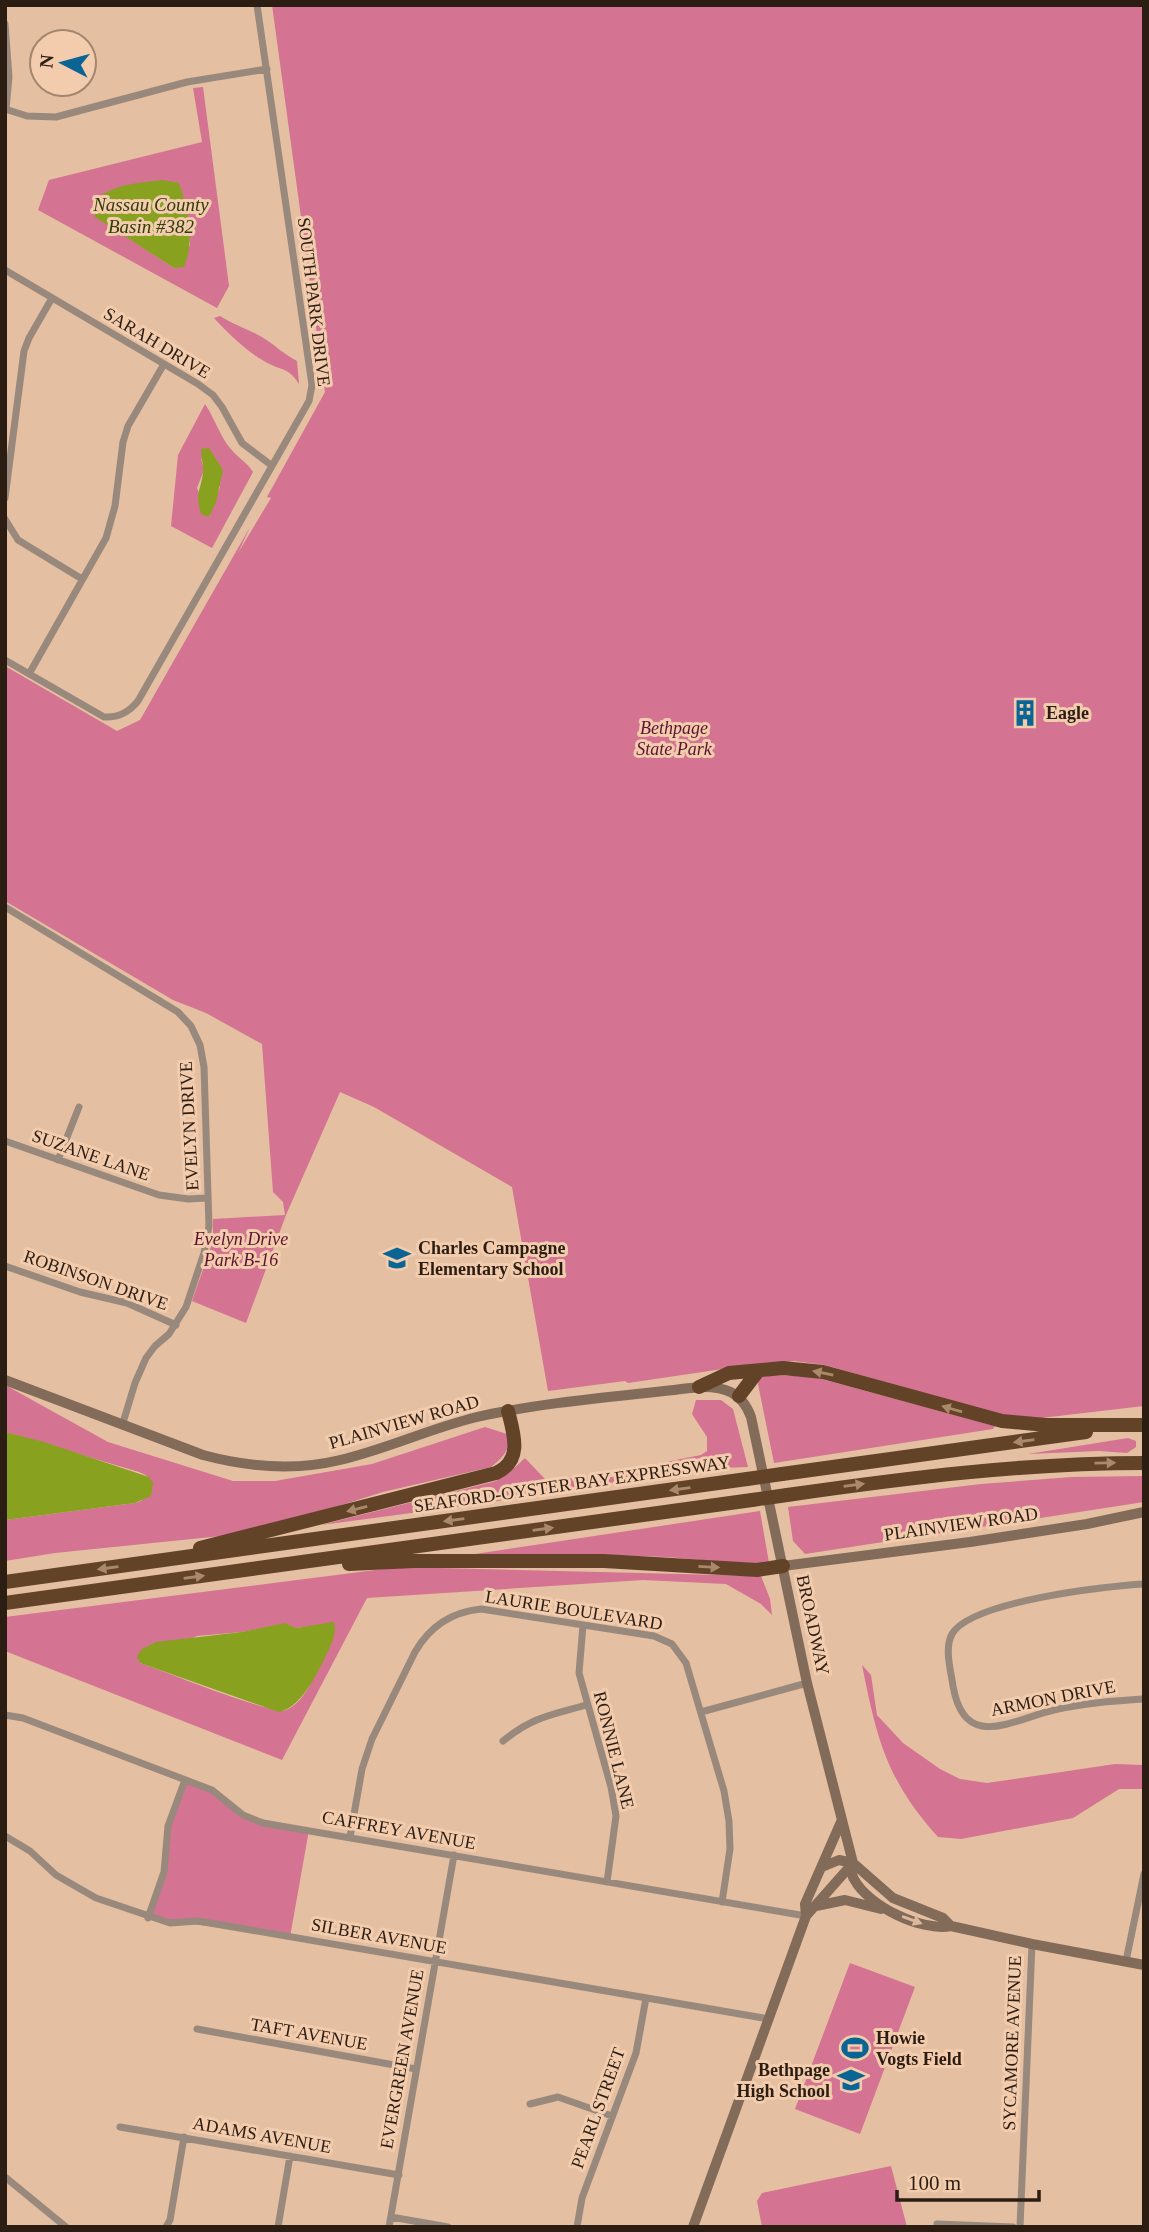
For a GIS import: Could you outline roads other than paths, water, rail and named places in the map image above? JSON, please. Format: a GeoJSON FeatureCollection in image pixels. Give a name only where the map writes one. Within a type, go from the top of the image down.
{"type":"FeatureCollection","features":[{"type":"Feature","properties":{"kind":"highway"},"geometry":{"type":"LineString","coordinates":[[699,1387],[729,1373],[783,1368],[823,1372],[1002,1421],[1046,1425],[1142,1424]]}},
{"type":"Feature","properties":{"kind":"highway"},"geometry":{"type":"LineString","coordinates":[[739,1396],[758,1371]]}},
{"type":"Feature","properties":{"kind":"highway"},"geometry":{"type":"LineString","coordinates":[[140,1564],[502,1471],[514,1454],[515,1442],[508,1411]]}},
{"type":"Feature","properties":{"kind":"highway","name":"SEAFORD-OYSTER BAY EXPRESSWAY"},"geometry":{"type":"LineString","coordinates":[[5,1582],[1142,1424]]}},
{"type":"Feature","properties":{"kind":"highway"},"geometry":{"type":"LineString","coordinates":[[5,1603],[968,1471],[1072,1464],[1144,1463]]}},
{"type":"Feature","properties":{"kind":"highway"},"geometry":{"type":"LineString","coordinates":[[281,1565],[414,1561],[604,1561],[757,1570],[783,1566]]}},
{"type":"Feature","properties":{"kind":"main road","name":"PLAINVIEW ROAD"},"geometry":{"type":"LineString","coordinates":[[5,1380],[203,1455],[233,1463],[304,1466],[354,1456],[475,1418],[508,1411],[699,1387],[722,1388],[739,1396]]}},
{"type":"Feature","properties":{"kind":"main road","name":"BROADWAY"},"geometry":{"type":"LineString","coordinates":[[739,1396],[751,1417],[807,1683],[852,1863],[852,1877],[865,1894],[886,1910],[939,1928],[951,1926],[1144,1965]]}},
{"type":"Feature","properties":{"kind":"main road","name":"PLAINVIEW ROAD"},"geometry":{"type":"LineString","coordinates":[[783,1566],[970,1542],[1087,1524],[1144,1512]]}},
{"type":"Feature","properties":{"kind":"main road"},"geometry":{"type":"LineString","coordinates":[[693,2227],[806,1916],[805,1904],[841,1820]]}},
{"type":"Feature","properties":{"kind":"main road"},"geometry":{"type":"LineString","coordinates":[[806,1916],[852,1863],[839,1860],[822,1867]]}},
{"type":"Feature","properties":{"kind":"main road","name":"BROADWAY"},"geometry":{"type":"LineString","coordinates":[[852,1863],[893,1898],[943,1918],[951,1926]]}},
{"type":"Feature","properties":{"kind":"main road"},"geometry":{"type":"LineString","coordinates":[[816,1906],[845,1900],[886,1910]]}},
{"type":"Feature","properties":{"kind":"street","name":"SOUTH PARK DRIVE"},"geometry":{"type":"LineString","coordinates":[[29,674],[104,717],[117,716],[131,710],[309,401],[312,385],[257,5]]}},
{"type":"Feature","properties":{"kind":"street"},"geometry":{"type":"LineString","coordinates":[[5,24],[9,77],[6,109],[27,116],[56,117],[187,82],[267,69]]}},
{"type":"Feature","properties":{"kind":"street","name":"SARAH DRIVE"},"geometry":{"type":"LineString","coordinates":[[5,270],[213,396],[242,443],[271,465]]}},
{"type":"Feature","properties":{"kind":"street"},"geometry":{"type":"LineString","coordinates":[[5,498],[24,351],[52,298]]}},
{"type":"Feature","properties":{"kind":"street"},"geometry":{"type":"LineString","coordinates":[[5,660],[29,674],[106,538],[112,523],[123,442],[128,426],[164,364]]}},
{"type":"Feature","properties":{"kind":"street"},"geometry":{"type":"LineString","coordinates":[[5,519],[18,540],[82,579]]}},
{"type":"Feature","properties":{"kind":"street","name":"EVELYN DRIVE"},"geometry":{"type":"LineString","coordinates":[[5,907],[168,1004],[191,1026],[200,1045],[204,1067],[209,1226],[204,1253],[186,1307],[176,1325],[146,1358],[135,1382],[122,1426]]}},
{"type":"Feature","properties":{"kind":"street"},"geometry":{"type":"LineString","coordinates":[[58,1160],[79,1107]]}},
{"type":"Feature","properties":{"kind":"street","name":"SUZANE LANE"},"geometry":{"type":"LineString","coordinates":[[5,1141],[159,1195],[188,1199],[208,1198]]}},
{"type":"Feature","properties":{"kind":"street","name":"ROBINSON DRIVE"},"geometry":{"type":"LineString","coordinates":[[5,1266],[80,1292],[127,1303],[176,1325]]}},
{"type":"Feature","properties":{"kind":"street","name":"ARMON DRIVE"},"geometry":{"type":"LineString","coordinates":[[1144,1584],[1071,1591],[982,1615],[955,1630],[948,1648],[958,1704],[964,1716],[977,1725],[990,1727],[1056,1709],[1144,1699]]}},
{"type":"Feature","properties":{"kind":"street","name":"LAURIE BOULEVARD"},"geometry":{"type":"LineString","coordinates":[[350,1837],[362,1769],[372,1739],[415,1652],[430,1631],[455,1614],[481,1609],[654,1636],[672,1644],[686,1663],[724,1791],[730,1849],[722,1902]]}},
{"type":"Feature","properties":{"kind":"street","name":"RONNIE LANE"},"geometry":{"type":"LineString","coordinates":[[583,1625],[579,1672],[586,1705],[611,1787],[616,1816],[607,1882]]}},
{"type":"Feature","properties":{"kind":"street"},"geometry":{"type":"LineString","coordinates":[[701,1712],[807,1683]]}},
{"type":"Feature","properties":{"kind":"street"},"geometry":{"type":"LineString","coordinates":[[503,1741],[529,1722],[586,1705]]}},
{"type":"Feature","properties":{"kind":"street","name":"CAFFREY AVENUE"},"geometry":{"type":"LineString","coordinates":[[5,1715],[36,1723],[212,1790],[249,1819],[806,1916]]}},
{"type":"Feature","properties":{"kind":"street"},"geometry":{"type":"LineString","coordinates":[[148,1918],[164,1872],[168,1826],[186,1780]]}},
{"type":"Feature","properties":{"kind":"street","name":"SILBER AVENUE"},"geometry":{"type":"LineString","coordinates":[[5,1836],[30,1851],[78,1890],[148,1918],[170,1923],[198,1921],[769,2019]]}},
{"type":"Feature","properties":{"kind":"street","name":"EVERGREEN AVENUE"},"geometry":{"type":"LineString","coordinates":[[389,2227],[454,1855]]}},
{"type":"Feature","properties":{"kind":"street"},"geometry":{"type":"LineString","coordinates":[[1126,1961],[1144,1874]]}},
{"type":"Feature","properties":{"kind":"street","name":"SYCAMORE AVENUE"},"geometry":{"type":"LineString","coordinates":[[1020,2227],[1032,1944]]}},
{"type":"Feature","properties":{"kind":"street","name":"PEARL STREET"},"geometry":{"type":"LineString","coordinates":[[577,2227],[582,2198],[636,2053],[646,1998]]}},
{"type":"Feature","properties":{"kind":"street","name":"TAFT AVENUE"},"geometry":{"type":"LineString","coordinates":[[197,2029],[416,2069]]}},
{"type":"Feature","properties":{"kind":"street"},"geometry":{"type":"LineString","coordinates":[[530,2104],[558,2097],[612,2116]]}},
{"type":"Feature","properties":{"kind":"street","name":"ADAMS AVENUE"},"geometry":{"type":"LineString","coordinates":[[120,2127],[399,2175]]}},
{"type":"Feature","properties":{"kind":"street"},"geometry":{"type":"LineString","coordinates":[[166,2227],[170,2220],[184,2137]]}},
{"type":"Feature","properties":{"kind":"street"},"geometry":{"type":"LineString","coordinates":[[278,2227],[290,2156]]}},
{"type":"Feature","properties":{"kind":"street"},"geometry":{"type":"LineString","coordinates":[[5,2177],[66,2227]]}},
{"type":"Feature","properties":{"kind":"street"},"geometry":{"type":"LineString","coordinates":[[391,2217],[448,2227]]}},
{"type":"Feature","properties":{"kind":"street"},"geometry":{"type":"LineString","coordinates":[[937,2224],[1013,2227]]}},
{"type":"Feature","properties":{"kind":"water","name":"Nassau County Basin #382"},"geometry":{"type":"Polygon","coordinates":[[[163,180],[179,183],[185,203],[190,236],[184,267],[174,268],[95,217],[94,201],[101,195],[126,185],[163,180]]]}},
{"type":"Feature","properties":{"kind":"water"},"geometry":{"type":"Polygon","coordinates":[[[209,448],[223,470],[216,502],[209,517],[201,514],[198,497],[203,470],[201,449],[209,448]]]}},
{"type":"Feature","properties":{"kind":"water"},"geometry":{"type":"Polygon","coordinates":[[[5,1432],[149,1477],[153,1483],[151,1496],[135,1503],[5,1520],[5,1432]]]}},
{"type":"Feature","properties":{"kind":"water"},"geometry":{"type":"Polygon","coordinates":[[[334,1622],[333,1640],[312,1682],[297,1702],[279,1712],[140,1663],[137,1656],[142,1649],[156,1642],[242,1632],[285,1623],[296,1628],[334,1622]]]}},
{"type":"Feature","properties":{"kind":"place","name":"Eagle"},"geometry":{"type":"Point","coordinates":[1025,713]}},
{"type":"Feature","properties":{"kind":"place","name":"Charles Campagne Elementary School"},"geometry":{"type":"Point","coordinates":[397,1258]}},
{"type":"Feature","properties":{"kind":"place","name":"Howie Vogts Field"},"geometry":{"type":"Point","coordinates":[855,2048]}},
{"type":"Feature","properties":{"kind":"place","name":"Bethpage High School"},"geometry":{"type":"Point","coordinates":[851,2080]}},
{"type":"Feature","properties":{"kind":"park label","name":"Bethpage State Park"},"geometry":{"type":"Point","coordinates":[674,738]}},
{"type":"Feature","properties":{"kind":"park label","name":"Evelyn Drive Park B-16"},"geometry":{"type":"Point","coordinates":[241,1249]}}]}
